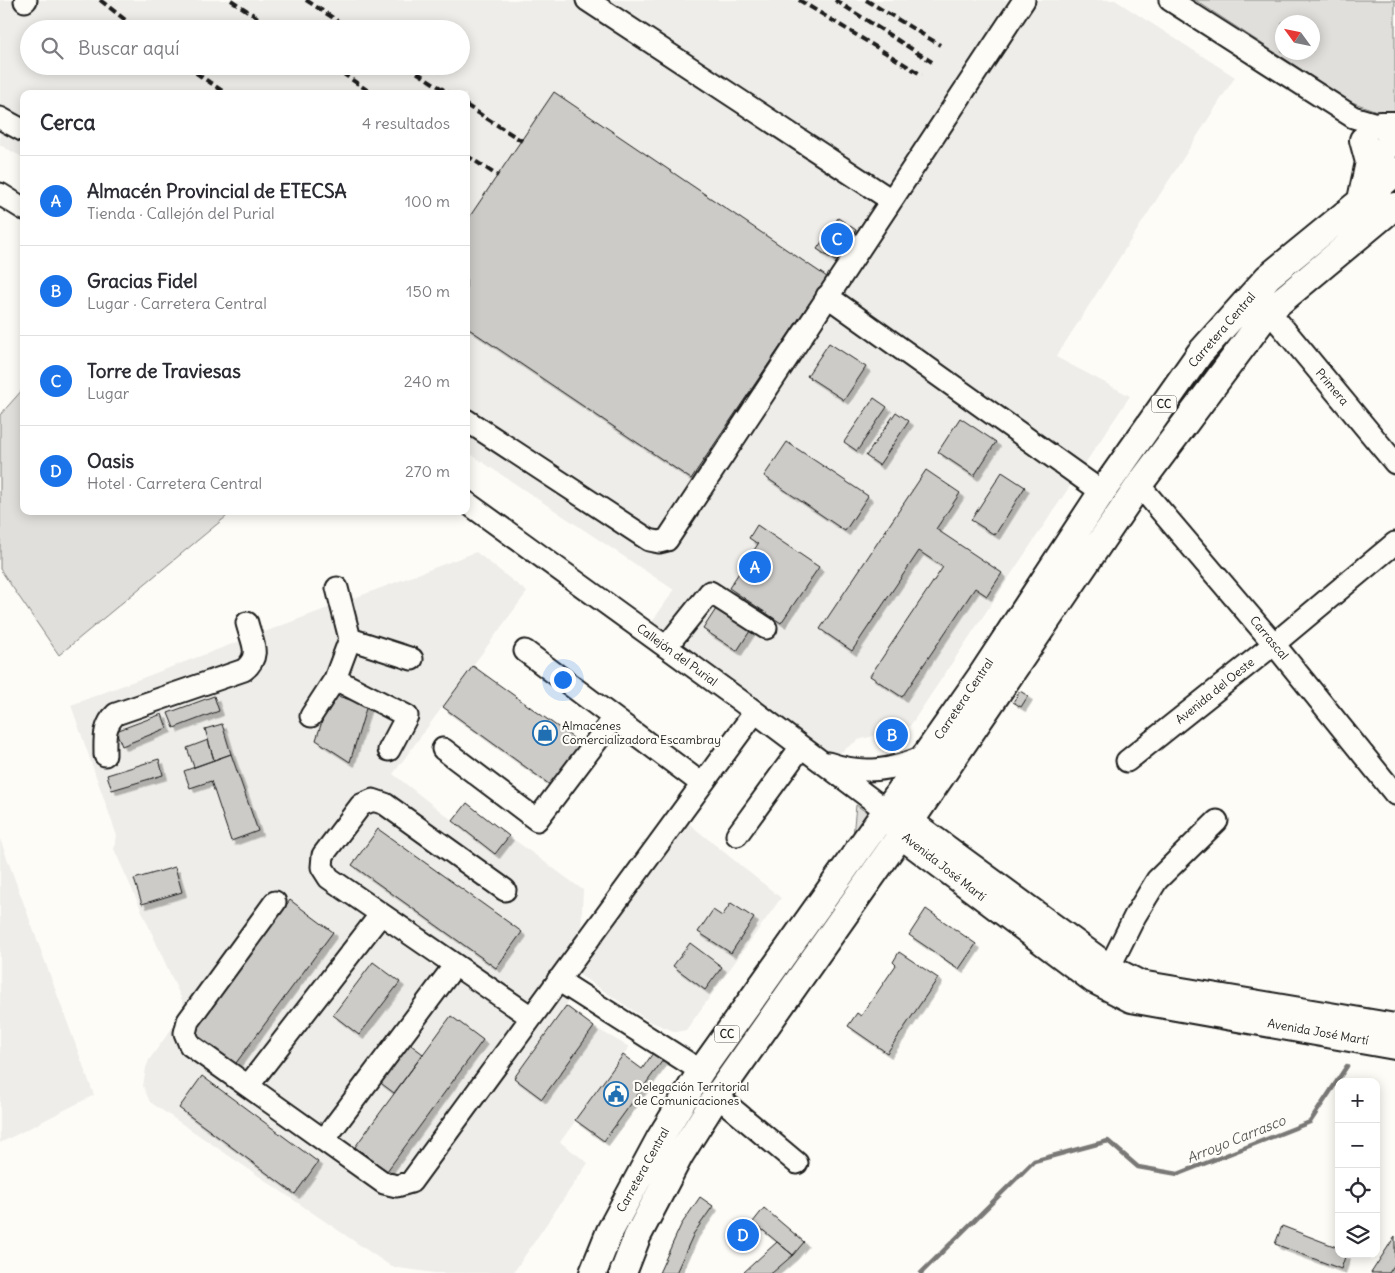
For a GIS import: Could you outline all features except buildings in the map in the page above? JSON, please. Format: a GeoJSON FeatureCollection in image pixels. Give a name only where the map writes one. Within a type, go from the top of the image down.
{"type":"FeatureCollection","features":[{"type":"Feature","properties":{"kind":"main road"},"geometry":{"type":"LineString","coordinates":[[1361,200],[1377,131]]}},
{"type":"Feature","properties":{"kind":"main road","name":"Carretera Central"},"geometry":{"type":"LineString","coordinates":[[593,1273],[610,1231],[660,1138],[701,1071],[926,756],[1102,492],[1200,353],[1268,277],[1395,171]]}},
{"type":"Feature","properties":{"kind":"main road","name":"Carretera Central"},"geometry":{"type":"LineString","coordinates":[[622,1273],[637,1237],[680,1155],[717,1096],[906,828],[1139,485],[1269,311],[1395,206]]}},
{"type":"Feature","properties":{"kind":"main road","name":"Avenida José Martí"},"geometry":{"type":"LineString","coordinates":[[886,811],[1094,980],[1131,999],[1395,1046]]}},
{"type":"Feature","properties":{"kind":"main road","name":"Avenida José Martí"},"geometry":{"type":"LineString","coordinates":[[906,828],[1109,968],[1140,984],[1395,1027]]}},
{"type":"Feature","properties":{"kind":"main road"},"geometry":{"type":"LineString","coordinates":[[701,1071],[717,1096]]}},
{"type":"Feature","properties":{"kind":"street"},"geometry":{"type":"LineString","coordinates":[[587,0],[891,200]]}},
{"type":"Feature","properties":{"kind":"street"},"geometry":{"type":"LineString","coordinates":[[470,423],[649,540],[659,542],[667,540],[1024,0]]}},
{"type":"Feature","properties":{"kind":"street"},"geometry":{"type":"LineString","coordinates":[[1170,0],[1377,131],[1395,171]]}},
{"type":"Feature","properties":{"kind":"street"},"geometry":{"type":"LineString","coordinates":[[0,118],[20,130]]}},
{"type":"Feature","properties":{"kind":"street"},"geometry":{"type":"LineString","coordinates":[[0,194],[20,206]]}},
{"type":"Feature","properties":{"kind":"street"},"geometry":{"type":"LineString","coordinates":[[827,296],[1102,492]]}},
{"type":"Feature","properties":{"kind":"street","name":"Primera"},"geometry":{"type":"LineString","coordinates":[[1269,311],[1395,463]]}},
{"type":"Feature","properties":{"kind":"street","name":"Carrascal"},"geometry":{"type":"LineString","coordinates":[[1139,485],[1274,644],[1395,794]]}},
{"type":"Feature","properties":{"kind":"street","name":"Callejón del Purial"},"geometry":{"type":"LineString","coordinates":[[470,505],[666,646],[886,811]]}},
{"type":"Feature","properties":{"kind":"street","name":"Avenida del Oeste"},"geometry":{"type":"LineString","coordinates":[[1127,761],[1274,644],[1395,542]]}},
{"type":"Feature","properties":{"kind":"street"},"geometry":{"type":"LineString","coordinates":[[311,716],[335,679],[350,639],[337,588]]}},
{"type":"Feature","properties":{"kind":"street"},"geometry":{"type":"LineString","coordinates":[[666,646],[710,592],[766,628]]}},
{"type":"Feature","properties":{"kind":"street"},"geometry":{"type":"LineString","coordinates":[[105,755],[108,721],[116,714],[244,670],[252,663],[255,654],[247,623]]}},
{"type":"Feature","properties":{"kind":"street"},"geometry":{"type":"LineString","coordinates":[[350,639],[412,659]]}},
{"type":"Feature","properties":{"kind":"street"},"geometry":{"type":"LineString","coordinates":[[525,651],[702,784]]}},
{"type":"Feature","properties":{"kind":"street"},"geometry":{"type":"LineString","coordinates":[[335,679],[407,716],[389,750]]}},
{"type":"Feature","properties":{"kind":"street"},"geometry":{"type":"LineString","coordinates":[[275,902],[188,1021],[185,1033],[190,1045],[384,1183],[397,1186],[411,1182],[755,712]]}},
{"type":"Feature","properties":{"kind":"street"},"geometry":{"type":"LineString","coordinates":[[442,749],[537,820],[614,718]]}},
{"type":"Feature","properties":{"kind":"street"},"geometry":{"type":"LineString","coordinates":[[737,835],[801,747]]}},
{"type":"Feature","properties":{"kind":"street"},"geometry":{"type":"LineString","coordinates":[[818,760],[843,768],[873,771],[905,765],[926,756]]}},
{"type":"Feature","properties":{"kind":"street"},"geometry":{"type":"LineString","coordinates":[[505,890],[385,804],[373,800],[361,804],[323,855],[322,867],[329,878],[531,1017]]}},
{"type":"Feature","properties":{"kind":"street"},"geometry":{"type":"LineString","coordinates":[[1109,968],[1135,916],[1157,880],[1218,821]]}},
{"type":"Feature","properties":{"kind":"street"},"geometry":{"type":"LineString","coordinates":[[248,1086],[381,914]]}},
{"type":"Feature","properties":{"kind":"street"},"geometry":{"type":"LineString","coordinates":[[324,1140],[455,965]]}},
{"type":"Feature","properties":{"kind":"street"},"geometry":{"type":"LineString","coordinates":[[558,980],[701,1071]]}},
{"type":"Feature","properties":{"kind":"street"},"geometry":{"type":"LineString","coordinates":[[717,1096],[797,1163]]}},
{"type":"Feature","properties":{"kind":"shaded area"},"geometry":{"type":"Polygon","coordinates":[[[0,0],[1115,0],[1235,77],[1056,357],[1130,396],[910,726],[858,740],[838,754],[823,753],[650,625],[674,590],[470,454],[470,90],[20,90],[20,156],[0,145],[0,0]]]}},
{"type":"Feature","properties":{"kind":"shaded area"},"geometry":{"type":"Polygon","coordinates":[[[1195,0],[1395,0],[1395,114],[1388,115],[1349,101],[1286,60],[1320,60],[1320,15],[1275,15],[1275,52],[1195,0]]]}},
{"type":"Feature","properties":{"kind":"shaded area"},"geometry":{"type":"Polygon","coordinates":[[[20,392],[20,515],[228,515],[59,655],[0,569],[0,415],[20,392]]]}},
{"type":"Feature","properties":{"kind":"shaded area"},"geometry":{"type":"Polygon","coordinates":[[[476,552],[527,592],[393,774],[453,821],[467,803],[583,890],[579,972],[688,823],[781,898],[686,1030],[676,1032],[649,1021],[578,974],[566,1006],[594,1027],[629,1047],[560,1142],[588,1163],[513,1273],[435,1273],[392,1267],[150,1102],[143,1086],[149,1060],[186,1009],[114,849],[117,836],[71,705],[476,552]]]}},
{"type":"Feature","properties":{"kind":"shaded area"},"geometry":{"type":"Polygon","coordinates":[[[856,805],[872,816],[853,836],[856,805]]]}},
{"type":"Feature","properties":{"kind":"shaded area"},"geometry":{"type":"Polygon","coordinates":[[[0,839],[94,1095],[0,1143],[0,839]]]}},
{"type":"Feature","properties":{"kind":"waterway","name":"Arroyo Carrasco"},"geometry":{"type":"LineString","coordinates":[[921,1273],[1034,1161],[1108,1141],[1138,1167],[1178,1174],[1310,1122],[1347,1066]]}},
{"type":"Feature","properties":{"kind":"railway"},"geometry":{"type":"LineString","coordinates":[[100,0],[126,20]]}},
{"type":"Feature","properties":{"kind":"railway"},"geometry":{"type":"LineString","coordinates":[[231,0],[261,20]]}},
{"type":"Feature","properties":{"kind":"railway"},"geometry":{"type":"LineString","coordinates":[[306,0],[336,20]]}},
{"type":"Feature","properties":{"kind":"railway"},"geometry":{"type":"LineString","coordinates":[[799,0],[922,75]]}},
{"type":"Feature","properties":{"kind":"railway"},"geometry":{"type":"LineString","coordinates":[[835,0],[932,62]]}},
{"type":"Feature","properties":{"kind":"railway"},"geometry":{"type":"LineString","coordinates":[[866,0],[940,45]]}},
{"type":"Feature","properties":{"kind":"railway"},"geometry":{"type":"LineString","coordinates":[[199,75],[221,90]]}},
{"type":"Feature","properties":{"kind":"railway"},"geometry":{"type":"LineString","coordinates":[[345,75],[367,90]]}},
{"type":"Feature","properties":{"kind":"railway"},"geometry":{"type":"LineString","coordinates":[[421,75],[444,90]]}},
{"type":"Feature","properties":{"kind":"railway"},"geometry":{"type":"LineString","coordinates":[[470,108],[522,141]]}},
{"type":"Feature","properties":{"kind":"railway"},"geometry":{"type":"LineString","coordinates":[[470,158],[498,176]]}},
{"type":"Feature","properties":{"kind":"place","name":"Torre de Traviesas"},"geometry":{"type":"Point","coordinates":[837,239]}},
{"type":"Feature","properties":{"kind":"place","name":"Almacén Provincial de ETECSA"},"geometry":{"type":"Point","coordinates":[755,567]}},
{"type":"Feature","properties":{"kind":"place","name":"Almacenes Comercializadora Escambray"},"geometry":{"type":"Point","coordinates":[545,733]}},
{"type":"Feature","properties":{"kind":"place","name":"Gracias Fidel"},"geometry":{"type":"Point","coordinates":[892,735]}},
{"type":"Feature","properties":{"kind":"place","name":"Delegación Territorial de Comunicaciones"},"geometry":{"type":"Point","coordinates":[616,1094]}},
{"type":"Feature","properties":{"kind":"place","name":"Oasis"},"geometry":{"type":"Point","coordinates":[743,1235]}}]}
